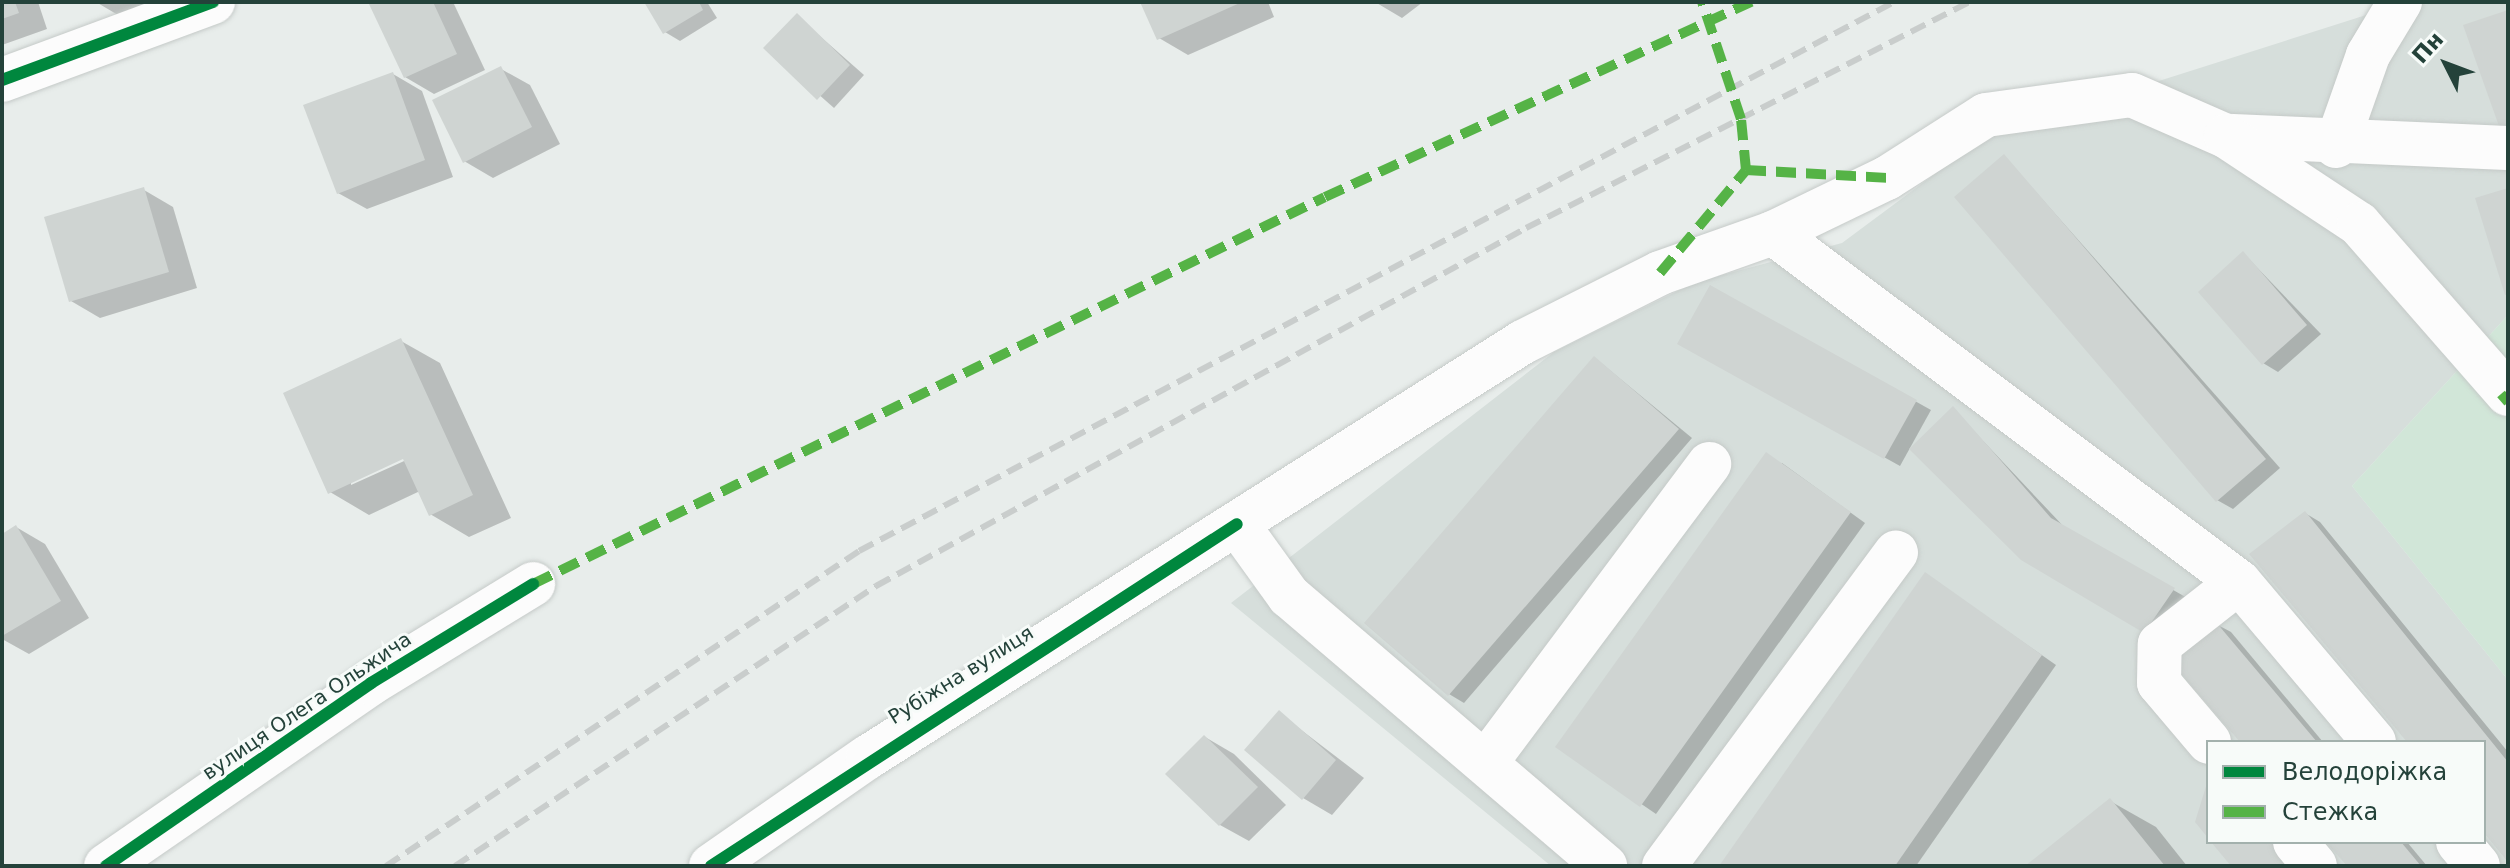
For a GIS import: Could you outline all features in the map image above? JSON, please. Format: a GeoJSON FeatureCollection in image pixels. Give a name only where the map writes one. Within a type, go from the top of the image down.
{"type":"FeatureCollection","features":[{"type":"Feature","properties":{"kind":"street"},"geometry":{"type":"LineString","coordinates":[[2,80],[213,2]]}},
{"type":"Feature","properties":{"kind":"street"},"geometry":{"type":"LineString","coordinates":[[2336,146],[2368,55],[2400,2]]}},
{"type":"Feature","properties":{"kind":"street","name":"Рубіжна вулиця"},"geometry":{"type":"LineString","coordinates":[[711,866],[1523,342],[1660,273],[1773,233],[1887,178],[1986,115],[2132,95],[2226,136]]}},
{"type":"Feature","properties":{"kind":"street"},"geometry":{"type":"LineString","coordinates":[[2226,136],[2336,146],[2508,148]]}},
{"type":"Feature","properties":{"kind":"street"},"geometry":{"type":"LineString","coordinates":[[2226,136],[2359,224],[2508,394]]}},
{"type":"Feature","properties":{"kind":"street"},"geometry":{"type":"LineString","coordinates":[[1773,233],[2239,582],[2372,740]]}},
{"type":"Feature","properties":{"kind":"street"},"geometry":{"type":"LineString","coordinates":[[1487,761],[1709,464]]}},
{"type":"Feature","properties":{"kind":"street"},"geometry":{"type":"LineString","coordinates":[[1237,524],[1289,596],[1487,761],[1605,866]]}},
{"type":"Feature","properties":{"kind":"street"},"geometry":{"type":"LineString","coordinates":[[1664,866],[1896,552]]}},
{"type":"Feature","properties":{"kind":"street"},"geometry":{"type":"LineString","coordinates":[[2207,740],[2159,683],[2160,644],[2239,582]]}},
{"type":"Feature","properties":{"kind":"street","name":"вулиця Олега Ольжича"},"geometry":{"type":"LineString","coordinates":[[106,866],[371,683],[533,584]]}},
{"type":"Feature","properties":{"kind":"street"},"geometry":{"type":"LineString","coordinates":[[2297,844],[2315,866]]}},
{"type":"Feature","properties":{"kind":"street"},"geometry":{"type":"LineString","coordinates":[[2460,844],[2478,866]]}},
{"type":"Feature","properties":{"kind":"shaded area"},"geometry":{"type":"Polygon","coordinates":[[[2407,2],[2508,2],[2508,315],[2352,486],[2508,680],[2508,866],[1551,866],[1231,603],[1554,352],[1696,282],[1842,243],[1986,136],[2407,2]]]}},
{"type":"Feature","properties":{"kind":"green space"},"geometry":{"type":"Polygon","coordinates":[[[2508,315],[2508,680],[2352,486],[2508,315]]]}},
{"type":"Feature","properties":{"kind":"building"},"geometry":{"type":"Polygon","coordinates":[[[2,2],[15,2],[19,13],[2,19],[2,2]]]}},
{"type":"Feature","properties":{"kind":"building"},"geometry":{"type":"Polygon","coordinates":[[[368,2],[433,2],[457,54],[404,78],[368,2]]]}},
{"type":"Feature","properties":{"kind":"building"},"geometry":{"type":"Polygon","coordinates":[[[644,2],[699,2],[703,10],[663,34],[644,2]]]}},
{"type":"Feature","properties":{"kind":"building"},"geometry":{"type":"Polygon","coordinates":[[[1140,2],[1242,2],[1157,40],[1140,2]]]}},
{"type":"Feature","properties":{"kind":"building"},"geometry":{"type":"Polygon","coordinates":[[[2508,10],[2508,126],[2500,129],[2463,25],[2508,10]]]}},
{"type":"Feature","properties":{"kind":"building"},"geometry":{"type":"Polygon","coordinates":[[[797,13],[850,65],[817,100],[763,48],[797,13]]]}},
{"type":"Feature","properties":{"kind":"building"},"geometry":{"type":"Polygon","coordinates":[[[501,66],[532,127],[463,163],[432,100],[501,66]]]}},
{"type":"Feature","properties":{"kind":"building"},"geometry":{"type":"Polygon","coordinates":[[[393,72],[425,160],[337,194],[303,105],[393,72]]]}},
{"type":"Feature","properties":{"kind":"building"},"geometry":{"type":"Polygon","coordinates":[[[2004,154],[2266,459],[2216,502],[1954,197],[2004,154]]]}},
{"type":"Feature","properties":{"kind":"building"},"geometry":{"type":"Polygon","coordinates":[[[144,187],[169,272],[69,302],[44,217],[144,187]]]}},
{"type":"Feature","properties":{"kind":"building"},"geometry":{"type":"Polygon","coordinates":[[[2508,188],[2508,294],[2505,295],[2475,198],[2508,188]]]}},
{"type":"Feature","properties":{"kind":"building"},"geometry":{"type":"Polygon","coordinates":[[[2243,251],[2307,325],[2262,365],[2198,292],[2243,251]]]}},
{"type":"Feature","properties":{"kind":"building"},"geometry":{"type":"Polygon","coordinates":[[[1710,285],[1917,400],[1884,459],[1677,344],[1710,285]]]}},
{"type":"Feature","properties":{"kind":"building"},"geometry":{"type":"Polygon","coordinates":[[[401,338],[473,495],[429,516],[403,459],[328,494],[283,393],[401,338]]]}},
{"type":"Feature","properties":{"kind":"building"},"geometry":{"type":"Polygon","coordinates":[[[1594,356],[1679,429],[1448,696],[1364,623],[1594,356]]]}},
{"type":"Feature","properties":{"kind":"building"},"geometry":{"type":"Polygon","coordinates":[[[1953,406],[2051,518],[2175,588],[2144,633],[2021,560],[1909,449],[1953,406]]]}},
{"type":"Feature","properties":{"kind":"building"},"geometry":{"type":"Polygon","coordinates":[[[1766,452],[1851,512],[1640,807],[1555,747],[1766,452]]]}},
{"type":"Feature","properties":{"kind":"building"},"geometry":{"type":"Polygon","coordinates":[[[2305,511],[2508,762],[2508,862],[2486,835],[2486,740],[2405,740],[2249,554],[2305,511]]]}},
{"type":"Feature","properties":{"kind":"building"},"geometry":{"type":"Polygon","coordinates":[[[16,525],[61,601],[2,636],[2,534],[16,525]]]}},
{"type":"Feature","properties":{"kind":"building"},"geometry":{"type":"Polygon","coordinates":[[[1925,572],[2042,655],[1895,866],[1719,866],[1925,572]]]}},
{"type":"Feature","properties":{"kind":"building"},"geometry":{"type":"Polygon","coordinates":[[[2215,621],[2315,740],[2238,740],[2168,659],[2215,621]]]}},
{"type":"Feature","properties":{"kind":"building"},"geometry":{"type":"Polygon","coordinates":[[[1279,710],[1336,760],[1302,800],[1244,750],[1279,710]]]}},
{"type":"Feature","properties":{"kind":"building"},"geometry":{"type":"Polygon","coordinates":[[[1204,735],[1258,787],[1219,826],[1165,774],[1204,735]]]}},
{"type":"Feature","properties":{"kind":"building"},"geometry":{"type":"Polygon","coordinates":[[[2206,786],[2206,836],[2195,822],[2206,786]]]}},
{"type":"Feature","properties":{"kind":"building"},"geometry":{"type":"Polygon","coordinates":[[[2110,798],[2165,866],[2025,866],[2110,798]]]}},
{"type":"Feature","properties":{"kind":"building"},"geometry":{"type":"Polygon","coordinates":[[[2213,844],[2273,844],[2291,866],[2231,866],[2213,844]]]}},
{"type":"Feature","properties":{"kind":"building"},"geometry":{"type":"Polygon","coordinates":[[[2328,844],[2403,844],[2421,866],[2347,866],[2328,844]]]}},
{"type":"Feature","properties":{"kind":"railway"},"geometry":{"type":"LineString","coordinates":[[386,866],[859,551],[1894,2]]}},
{"type":"Feature","properties":{"kind":"railway"},"geometry":{"type":"LineString","coordinates":[[455,866],[876,586],[1526,228],[1970,2]]}},
{"type":"Feature","properties":{"kind":"marked path"},"geometry":{"type":"LineString","coordinates":[[1660,273],[1746,170],[1741,119],[1702,2]]}},
{"type":"Feature","properties":{"kind":"marked path"},"geometry":{"type":"LineString","coordinates":[[533,584],[1325,197],[1751,2]]}},
{"type":"Feature","properties":{"kind":"marked path"},"geometry":{"type":"LineString","coordinates":[[1746,170],[1887,178]]}},
{"type":"Feature","properties":{"kind":"marked path"},"geometry":{"type":"LineString","coordinates":[[2501,394],[2508,402]]}},
{"type":"Feature","properties":{"kind":"cycle path"},"geometry":{"type":"LineString","coordinates":[[2,80],[213,2]]}},
{"type":"Feature","properties":{"kind":"cycle path"},"geometry":{"type":"LineString","coordinates":[[711,866],[1237,524]]}},
{"type":"Feature","properties":{"kind":"cycle path"},"geometry":{"type":"LineString","coordinates":[[106,866],[371,683],[533,584]]}}]}
